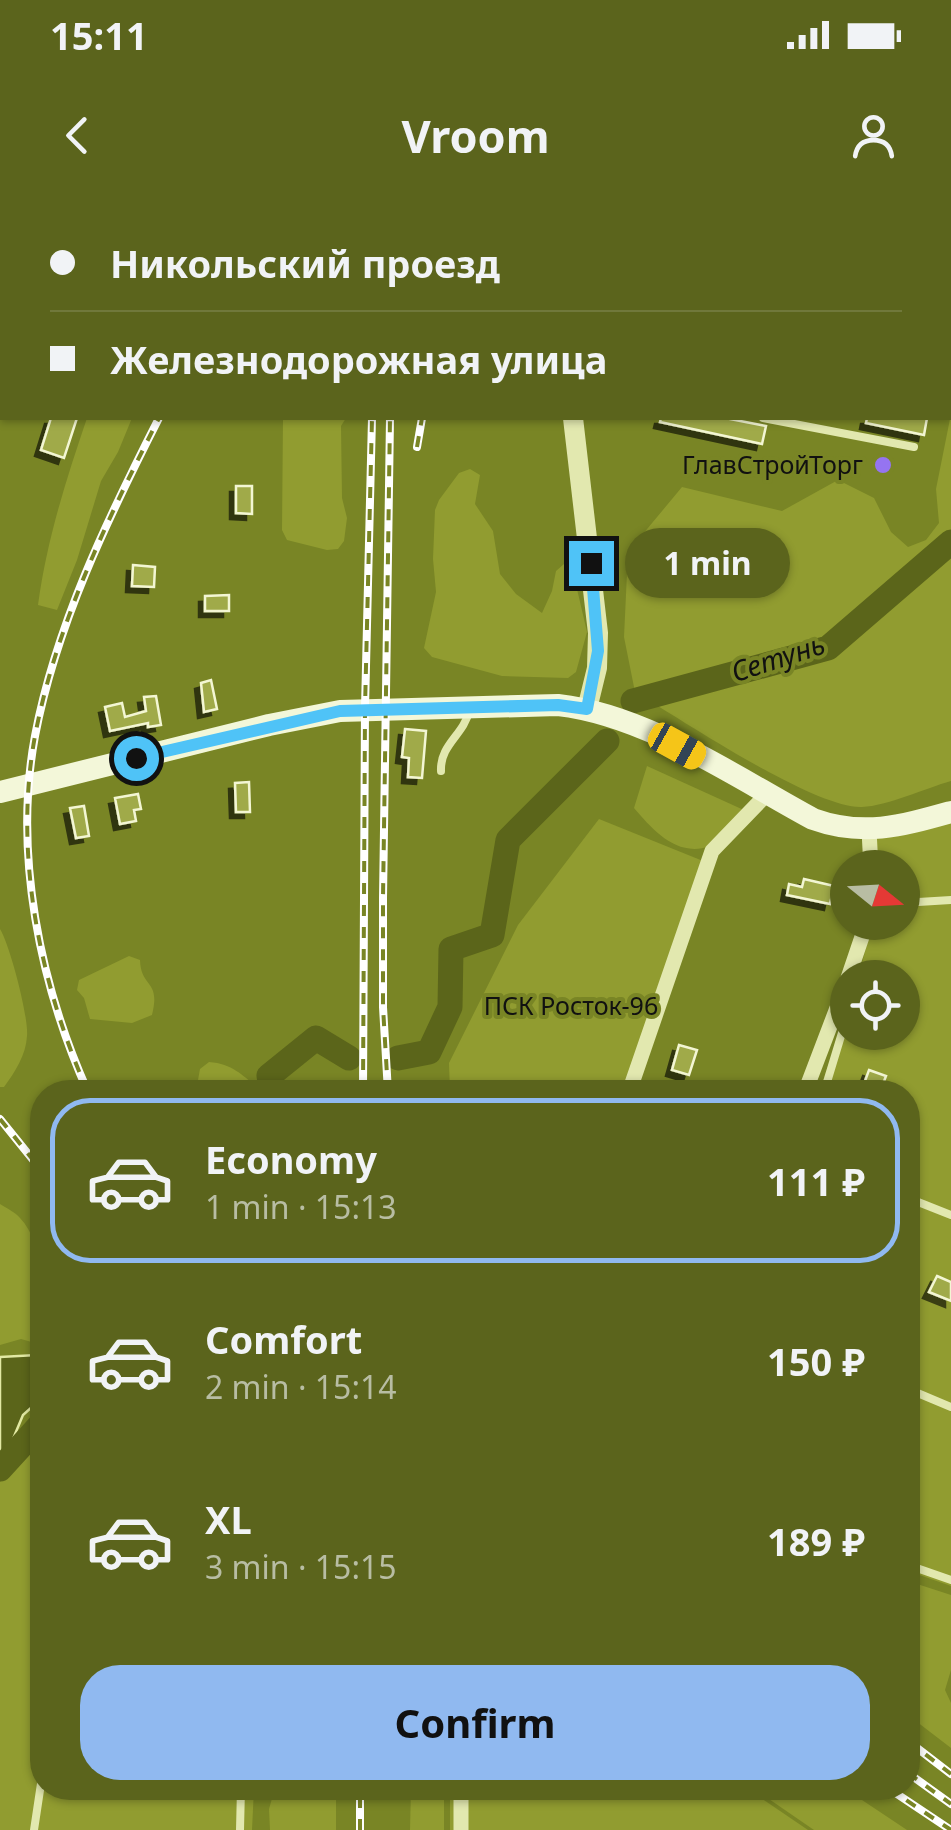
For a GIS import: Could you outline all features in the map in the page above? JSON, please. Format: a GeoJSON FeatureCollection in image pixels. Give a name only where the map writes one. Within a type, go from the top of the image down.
{"type":"FeatureCollection","features":[{"type":"Feature","properties":{"kind":"main road"},"geometry":{"type":"LineString","coordinates":[[0,792],[302,718],[365,708],[558,705],[587,709],[647,730],[813,820],[844,829],[870,830],[951,812]]}},
{"type":"Feature","properties":{"kind":"street"},"geometry":{"type":"LineString","coordinates":[[573,420],[598,632],[597,668],[587,709]]}},
{"type":"Feature","properties":{"kind":"street"},"geometry":{"type":"LineString","coordinates":[[633,1080],[712,851],[766,794]]}},
{"type":"Feature","properties":{"kind":"street"},"geometry":{"type":"LineString","coordinates":[[870,830],[871,850]]}},
{"type":"Feature","properties":{"kind":"street"},"geometry":{"type":"LineString","coordinates":[[810,1080],[830,1027]]}},
{"type":"Feature","properties":{"kind":"street"},"geometry":{"type":"LineString","coordinates":[[461,1800],[461,1830]]}},
{"type":"Feature","properties":{"kind":"lane"},"geometry":{"type":"LineString","coordinates":[[806,422],[914,447]]}},
{"type":"Feature","properties":{"kind":"lane"},"geometry":{"type":"LineString","coordinates":[[441,771],[442,756],[468,719],[470,706]]}},
{"type":"Feature","properties":{"kind":"lane"},"geometry":{"type":"LineString","coordinates":[[920,902],[951,900]]}},
{"type":"Feature","properties":{"kind":"lane"},"geometry":{"type":"LineString","coordinates":[[828,1080],[837,1050]]}},
{"type":"Feature","properties":{"kind":"lane"},"geometry":{"type":"LineString","coordinates":[[920,1203],[951,1215]]}},
{"type":"Feature","properties":{"kind":"lane"},"geometry":{"type":"LineString","coordinates":[[920,1394],[951,1407]]}},
{"type":"Feature","properties":{"kind":"lane"},"geometry":{"type":"LineString","coordinates":[[920,1569],[951,1580]]}},
{"type":"Feature","properties":{"kind":"lane"},"geometry":{"type":"LineString","coordinates":[[34,1830],[39,1800]]}},
{"type":"Feature","properties":{"kind":"lane"},"geometry":{"type":"LineString","coordinates":[[240,1830],[241,1800]]}},
{"type":"Feature","properties":{"kind":"green space"},"geometry":{"type":"Polygon","coordinates":[[[86,420],[131,420],[101,481],[57,610],[38,605],[65,487],[86,420]]]}},
{"type":"Feature","properties":{"kind":"green space"},"geometry":{"type":"Polygon","coordinates":[[[283,420],[345,420],[341,426],[342,498],[347,518],[344,541],[338,549],[327,550],[287,540],[282,530],[283,420]]]}},
{"type":"Feature","properties":{"kind":"green space"},"geometry":{"type":"Polygon","coordinates":[[[951,420],[951,781],[872,806],[840,804],[781,779],[635,692],[624,637],[628,552],[682,487],[782,511],[838,480],[874,498],[891,532],[908,547],[926,540],[939,523],[936,489],[951,420]]]}},
{"type":"Feature","properties":{"kind":"green space"},"geometry":{"type":"Polygon","coordinates":[[[470,469],[480,475],[475,504],[493,531],[500,574],[516,594],[542,613],[556,571],[564,564],[574,568],[580,578],[577,589],[587,632],[576,672],[568,678],[502,676],[432,657],[424,648],[436,592],[435,510],[459,473],[470,469]]]}},
{"type":"Feature","properties":{"kind":"green space"},"geometry":{"type":"Polygon","coordinates":[[[647,766],[746,811],[710,846],[698,849],[676,845],[634,808],[647,766]]]}},
{"type":"Feature","properties":{"kind":"green space"},"geometry":{"type":"Polygon","coordinates":[[[951,812],[951,1586],[920,1575],[920,1080],[823,1080],[834,1050],[920,1050],[920,960],[863,960],[868,940],[920,940],[920,850],[871,850],[869,830],[951,812]]]}},
{"type":"Feature","properties":{"kind":"green space","name":"ПСК Росток-96"},"geometry":{"type":"Polygon","coordinates":[[[599,819],[708,863],[633,1080],[450,1080],[449,1063],[518,925],[599,819]]]}},
{"type":"Feature","properties":{"kind":"green space"},"geometry":{"type":"Polygon","coordinates":[[[0,929],[27,1027],[22,1057],[4,1087],[0,1087],[0,929]]]}},
{"type":"Feature","properties":{"kind":"green space"},"geometry":{"type":"Polygon","coordinates":[[[129,956],[140,960],[152,989],[152,1015],[132,1023],[90,1019],[84,998],[77,990],[79,980],[129,956]]]}},
{"type":"Feature","properties":{"kind":"green space"},"geometry":{"type":"Polygon","coordinates":[[[209,1062],[228,1066],[249,1080],[198,1080],[200,1069],[209,1062]]]}},
{"type":"Feature","properties":{"kind":"green space"},"geometry":{"type":"Polygon","coordinates":[[[0,1204],[20,1218],[30,1233],[30,1342],[21,1339],[0,1345],[0,1204]]]}},
{"type":"Feature","properties":{"kind":"green space"},"geometry":{"type":"Polygon","coordinates":[[[30,1443],[30,1800],[253,1800],[252,1830],[0,1830],[0,1482],[30,1443]]]}},
{"type":"Feature","properties":{"kind":"green space"},"geometry":{"type":"Polygon","coordinates":[[[920,1585],[951,1595],[951,1670],[945,1690],[951,1703],[951,1748],[920,1724],[920,1585]]]}},
{"type":"Feature","properties":{"kind":"green space"},"geometry":{"type":"Polygon","coordinates":[[[272,1800],[336,1800],[336,1830],[270,1830],[272,1800]]]}},
{"type":"Feature","properties":{"kind":"green space"},"geometry":{"type":"Polygon","coordinates":[[[411,1800],[444,1800],[444,1830],[410,1830],[411,1800]]]}},
{"type":"Feature","properties":{"kind":"green space"},"geometry":{"type":"Polygon","coordinates":[[[450,1800],[764,1800],[808,1830],[450,1830],[450,1800]]]}},
{"type":"Feature","properties":{"kind":"green space"},"geometry":{"type":"Polygon","coordinates":[[[770,1800],[862,1800],[907,1830],[814,1830],[770,1800]]]}},
{"type":"Feature","properties":{"kind":"shaded area"},"geometry":{"type":"Polygon","coordinates":[[[30,1355],[30,1409],[23,1415],[5,1458],[0,1459],[0,1357],[30,1355]]]}},
{"type":"Feature","properties":{"kind":"building"},"geometry":{"type":"Polygon","coordinates":[[[50,420],[76,420],[64,458],[41,450],[50,420]]]}},
{"type":"Feature","properties":{"kind":"building"},"geometry":{"type":"Polygon","coordinates":[[[735,420],[766,426],[762,444],[660,422],[735,420]]]}},
{"type":"Feature","properties":{"kind":"building"},"geometry":{"type":"Polygon","coordinates":[[[867,420],[927,420],[924,435],[866,423],[867,420]]]}},
{"type":"Feature","properties":{"kind":"building"},"geometry":{"type":"Polygon","coordinates":[[[236,486],[252,486],[252,514],[236,513],[236,486]]]}},
{"type":"Feature","properties":{"kind":"building"},"geometry":{"type":"Polygon","coordinates":[[[133,565],[155,567],[154,587],[132,586],[133,565]]]}},
{"type":"Feature","properties":{"kind":"building"},"geometry":{"type":"Polygon","coordinates":[[[229,595],[229,611],[205,611],[205,596],[229,595]]]}},
{"type":"Feature","properties":{"kind":"building"},"geometry":{"type":"Polygon","coordinates":[[[211,680],[217,709],[204,712],[201,683],[211,680]]]}},
{"type":"Feature","properties":{"kind":"building"},"geometry":{"type":"Polygon","coordinates":[[[156,696],[161,725],[148,727],[148,723],[110,731],[105,707],[122,703],[125,717],[146,711],[144,697],[156,696]]]}},
{"type":"Feature","properties":{"kind":"building"},"geometry":{"type":"Polygon","coordinates":[[[405,729],[426,731],[422,778],[408,777],[409,758],[402,757],[405,729]]]}},
{"type":"Feature","properties":{"kind":"building"},"geometry":{"type":"Polygon","coordinates":[[[249,782],[250,812],[236,812],[235,783],[249,782]]]}},
{"type":"Feature","properties":{"kind":"building"},"geometry":{"type":"Polygon","coordinates":[[[138,794],[141,809],[134,810],[136,821],[120,824],[115,798],[138,794]]]}},
{"type":"Feature","properties":{"kind":"building"},"geometry":{"type":"Polygon","coordinates":[[[84,806],[89,836],[76,838],[70,808],[84,806]]]}},
{"type":"Feature","properties":{"kind":"building"},"geometry":{"type":"Polygon","coordinates":[[[804,879],[830,885],[830,904],[787,895],[789,884],[802,887],[804,879]]]}},
{"type":"Feature","properties":{"kind":"building"},"geometry":{"type":"Polygon","coordinates":[[[679,1045],[697,1050],[689,1075],[672,1070],[679,1045]]]}},
{"type":"Feature","properties":{"kind":"building"},"geometry":{"type":"Polygon","coordinates":[[[869,1070],[886,1076],[884,1080],[865,1080],[869,1070]]]}},
{"type":"Feature","properties":{"kind":"building"},"geometry":{"type":"Polygon","coordinates":[[[937,1276],[951,1282],[951,1301],[929,1292],[937,1276]]]}},
{"type":"Feature","properties":{"kind":"waterway","name":"Сетунь"},"geometry":{"type":"LineString","coordinates":[[633,701],[828,648],[951,542]]}},
{"type":"Feature","properties":{"kind":"waterway","name":"Сетунь"},"geometry":{"type":"LineString","coordinates":[[398,1058],[429,1052],[450,1007],[451,949],[492,935],[508,840],[607,741]]}},
{"type":"Feature","properties":{"kind":"waterway","name":"Сетунь"},"geometry":{"type":"LineString","coordinates":[[270,1080],[269,1076],[316,1038],[349,1058]]}},
{"type":"Feature","properties":{"kind":"waterway","name":"Сетунь"},"geometry":{"type":"LineString","coordinates":[[0,1469],[30,1436]]}},
{"type":"Feature","properties":{"kind":"railway"},"geometry":{"type":"LineString","coordinates":[[83,1080],[56,1008],[35,918],[29,872],[29,781],[44,695],[70,613],[103,533],[158,420]]}},
{"type":"Feature","properties":{"kind":"railway"},"geometry":{"type":"LineString","coordinates":[[363,1080],[365,708],[372,420]]}},
{"type":"Feature","properties":{"kind":"railway"},"geometry":{"type":"LineString","coordinates":[[387,1080],[383,898],[390,420]]}},
{"type":"Feature","properties":{"kind":"railway"},"geometry":{"type":"LineString","coordinates":[[417,447],[422,420]]}},
{"type":"Feature","properties":{"kind":"railway"},"geometry":{"type":"LineString","coordinates":[[0,1119],[30,1156]]}},
{"type":"Feature","properties":{"kind":"railway"},"geometry":{"type":"LineString","coordinates":[[920,1750],[951,1774]]}},
{"type":"Feature","properties":{"kind":"railway"},"geometry":{"type":"LineString","coordinates":[[920,1782],[951,1804]]}},
{"type":"Feature","properties":{"kind":"railway"},"geometry":{"type":"LineString","coordinates":[[360,1800],[360,1830]]}},
{"type":"Feature","properties":{"kind":"railway"},"geometry":{"type":"LineString","coordinates":[[906,1800],[951,1830]]}},
{"type":"Feature","properties":{"kind":"place","name":"ГлавСтройТорг"},"geometry":{"type":"Point","coordinates":[883,465]}},
{"type":"Feature","properties":{"kind":"route"},"geometry":{"type":"LineString","coordinates":[[136,758],[302,718],[365,708],[558,705],[587,709],[598,651],[591,563]]}}]}
